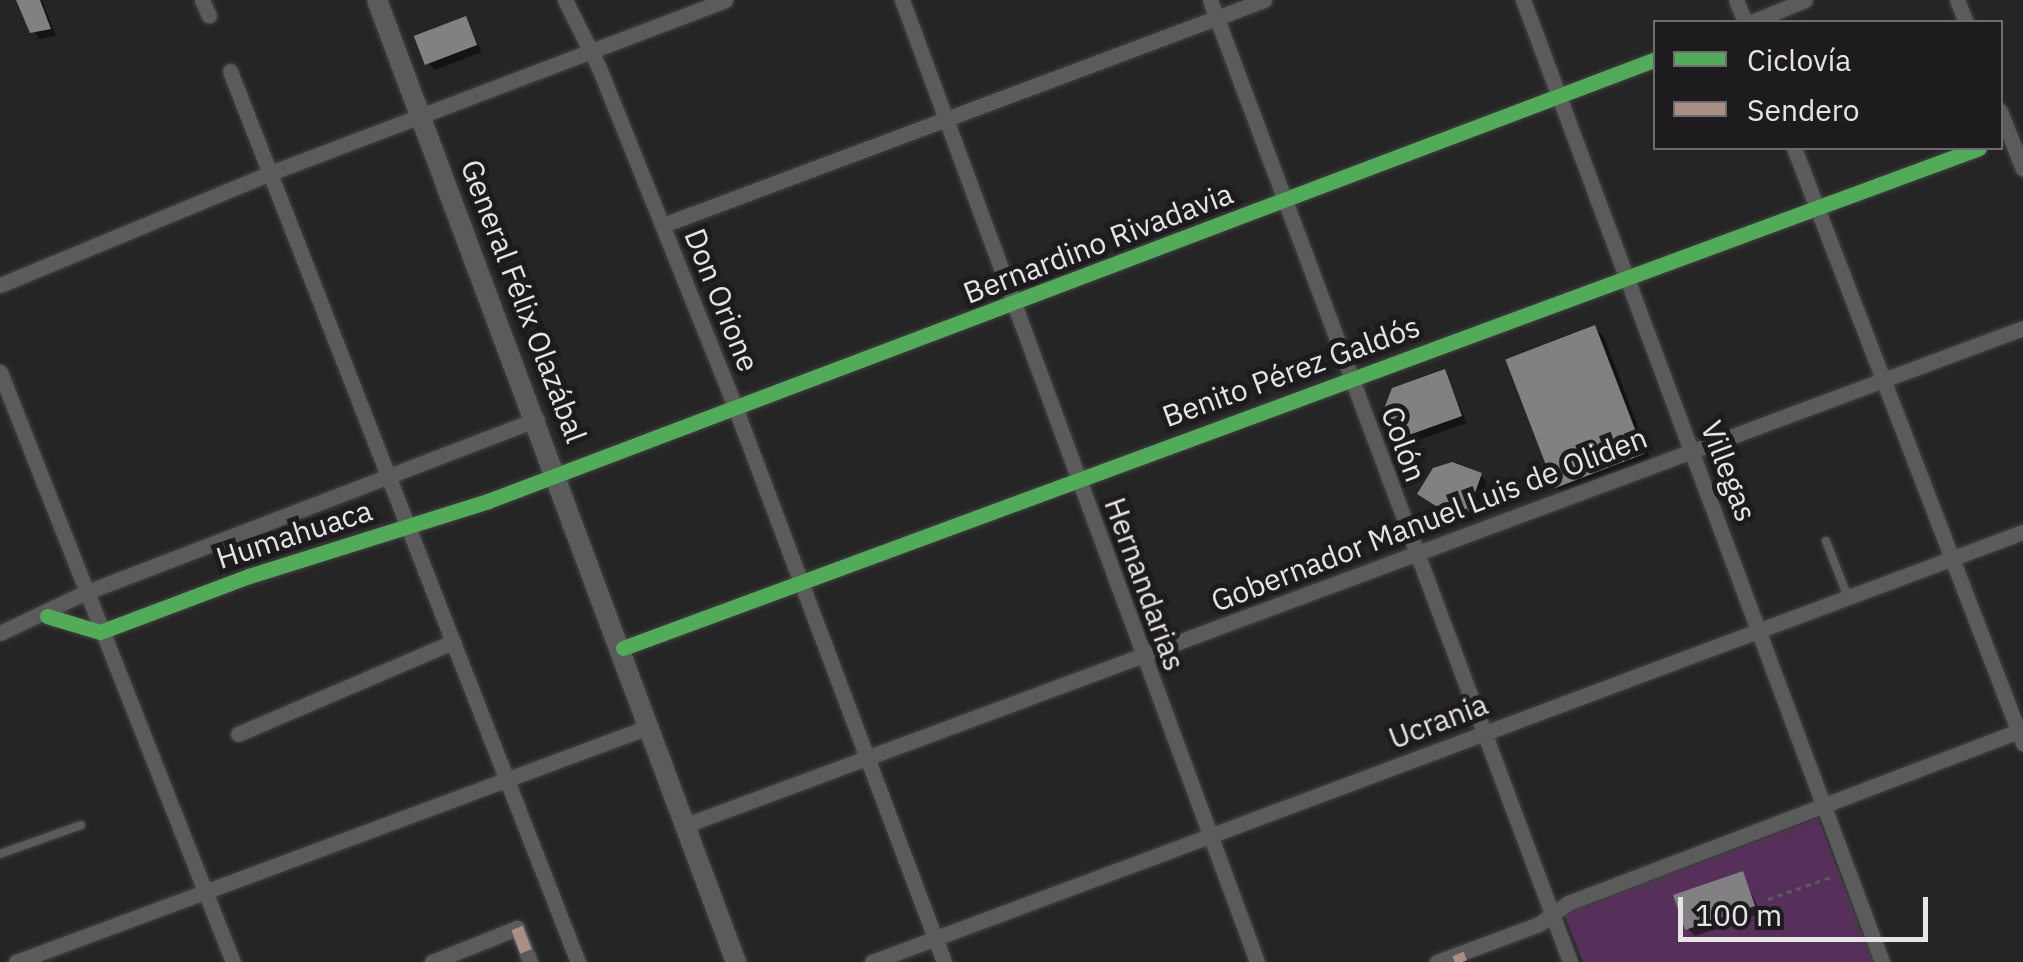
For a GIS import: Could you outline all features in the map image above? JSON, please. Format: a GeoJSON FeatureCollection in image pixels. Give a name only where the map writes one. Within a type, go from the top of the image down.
{"type":"FeatureCollection","features":[{"type":"Feature","properties":{"kind":"street"},"geometry":{"type":"LineString","coordinates":[[202,0],[208,16]]}},
{"type":"Feature","properties":{"kind":"street","name":"Don Orione"},"geometry":{"type":"LineString","coordinates":[[565,0],[590,52],[735,407],[944,962]]}},
{"type":"Feature","properties":{"kind":"street"},"geometry":{"type":"LineString","coordinates":[[0,285],[270,173],[725,0]]}},
{"type":"Feature","properties":{"kind":"street","name":"Hernandarias"},"geometry":{"type":"LineString","coordinates":[[902,0],[943,120],[1257,962]]}},
{"type":"Feature","properties":{"kind":"street","name":"Colón"},"geometry":{"type":"LineString","coordinates":[[1210,0],[1480,734],[1570,962]]}},
{"type":"Feature","properties":{"kind":"street"},"geometry":{"type":"LineString","coordinates":[[662,225],[1264,0]]}},
{"type":"Feature","properties":{"kind":"street","name":"Villegas"},"geometry":{"type":"LineString","coordinates":[[1523,0],[1882,962]]}},
{"type":"Feature","properties":{"kind":"street"},"geometry":{"type":"LineString","coordinates":[[1757,20],[1805,0]]}},
{"type":"Feature","properties":{"kind":"street","name":"General Félix Olazábal"},"geometry":{"type":"LineString","coordinates":[[382,2],[420,116],[624,648],[736,962]]}},
{"type":"Feature","properties":{"kind":"street","name":"Bernardino Rivadavia"},"geometry":{"type":"LineString","coordinates":[[559,475],[1653,60]]}},
{"type":"Feature","properties":{"kind":"street"},"geometry":{"type":"LineString","coordinates":[[230,71],[578,962]]}},
{"type":"Feature","properties":{"kind":"street"},"geometry":{"type":"LineString","coordinates":[[2011,136],[2023,170]]}},
{"type":"Feature","properties":{"kind":"street"},"geometry":{"type":"LineString","coordinates":[[1437,962],[1459,958],[1539,924],[1552,913],[1822,807],[2022,734],[1795,150]]}},
{"type":"Feature","properties":{"kind":"street","name":"Benito Pérez Galdós"},"geometry":{"type":"LineString","coordinates":[[624,648],[1974,150]]}},
{"type":"Feature","properties":{"kind":"street","name":"Gobernador Manuel Luis de Oliden"},"geometry":{"type":"LineString","coordinates":[[686,825],[2023,328]]}},
{"type":"Feature","properties":{"kind":"street"},"geometry":{"type":"LineString","coordinates":[[0,372],[232,962]]}},
{"type":"Feature","properties":{"kind":"street","name":"Humahuaca"},"geometry":{"type":"LineString","coordinates":[[0,632],[48,616],[84,593],[537,419]]}},
{"type":"Feature","properties":{"kind":"street","name":"Humahuaca"},"geometry":{"type":"LineString","coordinates":[[100,632],[559,475]]}},
{"type":"Feature","properties":{"kind":"street","name":"Ucrania"},"geometry":{"type":"LineString","coordinates":[[872,962],[2023,532]]}},
{"type":"Feature","properties":{"kind":"street"},"geometry":{"type":"LineString","coordinates":[[48,616],[100,632]]}},
{"type":"Feature","properties":{"kind":"street"},"geometry":{"type":"LineString","coordinates":[[238,734],[453,642]]}},
{"type":"Feature","properties":{"kind":"street"},"geometry":{"type":"LineString","coordinates":[[16,962],[651,726]]}},
{"type":"Feature","properties":{"kind":"street"},"geometry":{"type":"LineString","coordinates":[[432,962],[517,928],[530,962]]}},
{"type":"Feature","properties":{"kind":"lane"},"geometry":{"type":"LineString","coordinates":[[1826,540],[1848,597]]}},
{"type":"Feature","properties":{"kind":"lane"},"geometry":{"type":"LineString","coordinates":[[0,854],[81,825]]}},
{"type":"Feature","properties":{"kind":"path"},"geometry":{"type":"LineString","coordinates":[[1768,900],[1847,871]]}},
{"type":"Feature","properties":{"kind":"shaded area"},"geometry":{"type":"Polygon","coordinates":[[[1818,818],[1873,962],[1583,962],[1564,914],[1818,818]]]}},
{"type":"Feature","properties":{"kind":"building"},"geometry":{"type":"Polygon","coordinates":[[[16,0],[40,0],[51,29],[30,33],[16,0]]]}},
{"type":"Feature","properties":{"kind":"building"},"geometry":{"type":"Polygon","coordinates":[[[466,16],[477,45],[425,65],[414,36],[466,16]]]}},
{"type":"Feature","properties":{"kind":"building"},"geometry":{"type":"Polygon","coordinates":[[[1595,325],[1644,454],[1555,488],[1505,359],[1595,325]]]}},
{"type":"Feature","properties":{"kind":"building"},"geometry":{"type":"Polygon","coordinates":[[[1445,369],[1462,416],[1395,440],[1384,409],[1392,388],[1445,369]]]}},
{"type":"Feature","properties":{"kind":"building"},"geometry":{"type":"Polygon","coordinates":[[[1452,462],[1482,473],[1468,513],[1455,518],[1417,494],[1433,468],[1452,462]]]}},
{"type":"Feature","properties":{"kind":"building"},"geometry":{"type":"Polygon","coordinates":[[[1743,871],[1755,906],[1685,930],[1673,895],[1743,871]]]}},
{"type":"Feature","properties":{"kind":"marked path"},"geometry":{"type":"LineString","coordinates":[[517,928],[530,962]]}},
{"type":"Feature","properties":{"kind":"marked path"},"geometry":{"type":"LineString","coordinates":[[1458,954],[1461,962]]}},
{"type":"Feature","properties":{"kind":"cycle path"},"geometry":{"type":"LineString","coordinates":[[47,616],[100,632],[249,576],[488,501],[1653,60]]}},
{"type":"Feature","properties":{"kind":"cycle path"},"geometry":{"type":"LineString","coordinates":[[623,648],[1974,150]]}}]}
